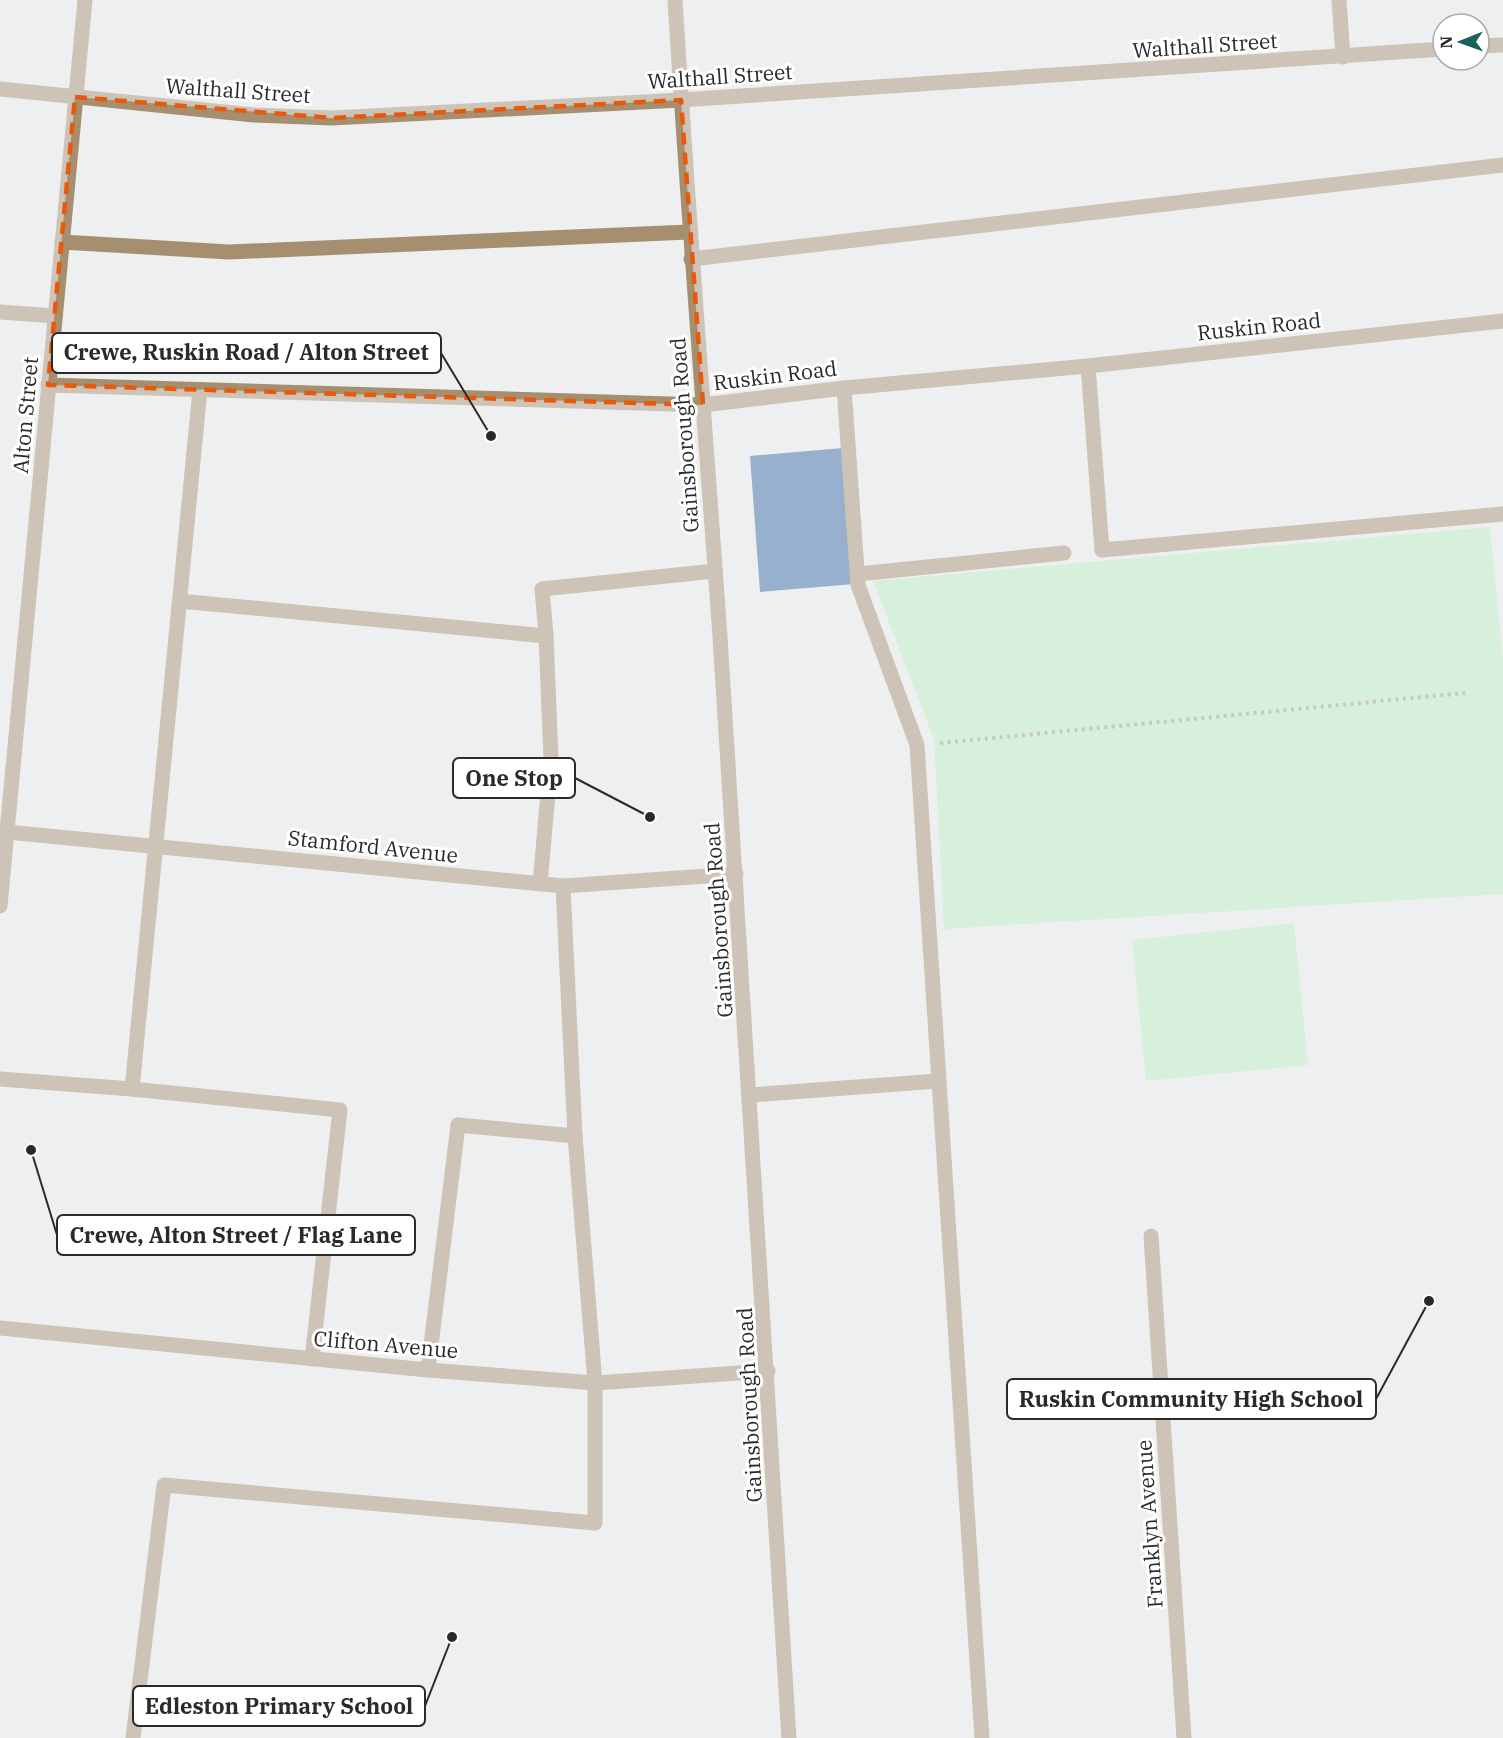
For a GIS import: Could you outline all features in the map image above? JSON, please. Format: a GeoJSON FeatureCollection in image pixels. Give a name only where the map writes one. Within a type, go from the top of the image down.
{"type":"FeatureCollection","features":[{"type":"Feature","properties":{"kind":"street","name":"Alton Street"},"geometry":{"type":"LineString","coordinates":[[0,906],[85,0]]}},
{"type":"Feature","properties":{"kind":"street","name":"Gainsborough Road"},"geometry":{"type":"LineString","coordinates":[[675,0],[689,232],[736,874],[789,1738]]}},
{"type":"Feature","properties":{"kind":"street"},"geometry":{"type":"LineString","coordinates":[[1339,0],[1343,57]]}},
{"type":"Feature","properties":{"kind":"street","name":"Walthall Street"},"geometry":{"type":"LineString","coordinates":[[0,89],[254,115],[332,118],[681,100],[1431,50]]}},
{"type":"Feature","properties":{"kind":"street"},"geometry":{"type":"LineString","coordinates":[[691,259],[1503,165]]}},
{"type":"Feature","properties":{"kind":"street"},"geometry":{"type":"LineString","coordinates":[[62,242],[229,252],[689,232]]}},
{"type":"Feature","properties":{"kind":"street"},"geometry":{"type":"LineString","coordinates":[[0,312],[55,316]]}},
{"type":"Feature","properties":{"kind":"street","name":"Ruskin Road"},"geometry":{"type":"LineString","coordinates":[[48,385],[703,405],[844,388],[1088,366],[1503,321]]}},
{"type":"Feature","properties":{"kind":"street"},"geometry":{"type":"LineString","coordinates":[[1088,366],[1102,550],[1503,514]]}},
{"type":"Feature","properties":{"kind":"street"},"geometry":{"type":"LineString","coordinates":[[844,388],[858,585],[917,745],[982,1738]]}},
{"type":"Feature","properties":{"kind":"street"},"geometry":{"type":"LineString","coordinates":[[132,1089],[200,390]]}},
{"type":"Feature","properties":{"kind":"street"},"geometry":{"type":"LineString","coordinates":[[858,574],[1064,553]]}},
{"type":"Feature","properties":{"kind":"street"},"geometry":{"type":"LineString","coordinates":[[540,884],[551,759],[542,589],[715,571]]}},
{"type":"Feature","properties":{"kind":"street"},"geometry":{"type":"LineString","coordinates":[[180,601],[546,636]]}},
{"type":"Feature","properties":{"kind":"street","name":"Stamford Avenue"},"geometry":{"type":"LineString","coordinates":[[7,832],[564,886],[736,874]]}},
{"type":"Feature","properties":{"kind":"street"},"geometry":{"type":"LineString","coordinates":[[133,1738],[164,1485],[595,1523],[595,1383],[575,1136],[564,886]]}},
{"type":"Feature","properties":{"kind":"street"},"geometry":{"type":"LineString","coordinates":[[0,1079],[132,1089],[340,1110],[312,1359]]}},
{"type":"Feature","properties":{"kind":"street"},"geometry":{"type":"LineString","coordinates":[[750,1095],[938,1082]]}},
{"type":"Feature","properties":{"kind":"street"},"geometry":{"type":"LineString","coordinates":[[428,1370],[458,1125],[575,1136]]}},
{"type":"Feature","properties":{"kind":"street","name":"Franklyn Avenue"},"geometry":{"type":"LineString","coordinates":[[1150,1236],[1184,1738]]}},
{"type":"Feature","properties":{"kind":"street","name":"Clifton Avenue"},"geometry":{"type":"LineString","coordinates":[[0,1328],[428,1370],[595,1383],[768,1371]]}},
{"type":"Feature","properties":{"kind":"path"},"geometry":{"type":"LineString","coordinates":[[917,745],[1465,693]]}},
{"type":"Feature","properties":{"kind":"highlighted area"},"geometry":{"type":"Polygon","coordinates":[[[75,97],[332,118],[681,100],[703,405],[48,385],[75,97]]]}},
{"type":"Feature","properties":{"kind":"green space"},"geometry":{"type":"Polygon","coordinates":[[[1490,527],[1503,659],[1503,894],[944,929],[934,739],[873,581],[1490,527]]]}},
{"type":"Feature","properties":{"kind":"green space"},"geometry":{"type":"Polygon","coordinates":[[[1294,923],[1308,1065],[1146,1081],[1132,940],[1294,923]]]}},
{"type":"Feature","properties":{"kind":"building"},"geometry":{"type":"Polygon","coordinates":[[[843,448],[854,584],[760,592],[750,456],[843,448]]]}},
{"type":"Feature","properties":{"kind":"place","name":"Crewe, Ruskin Road / Alton Street"},"geometry":{"type":"Point","coordinates":[491,436]}},
{"type":"Feature","properties":{"kind":"place","name":"One Stop"},"geometry":{"type":"Point","coordinates":[650,817]}},
{"type":"Feature","properties":{"kind":"place","name":"Crewe, Alton Street / Flag Lane"},"geometry":{"type":"Point","coordinates":[31,1150]}},
{"type":"Feature","properties":{"kind":"place","name":"Ruskin Community High School"},"geometry":{"type":"Point","coordinates":[1429,1301]}},
{"type":"Feature","properties":{"kind":"place","name":"Edleston Primary School"},"geometry":{"type":"Point","coordinates":[452,1637]}}]}
